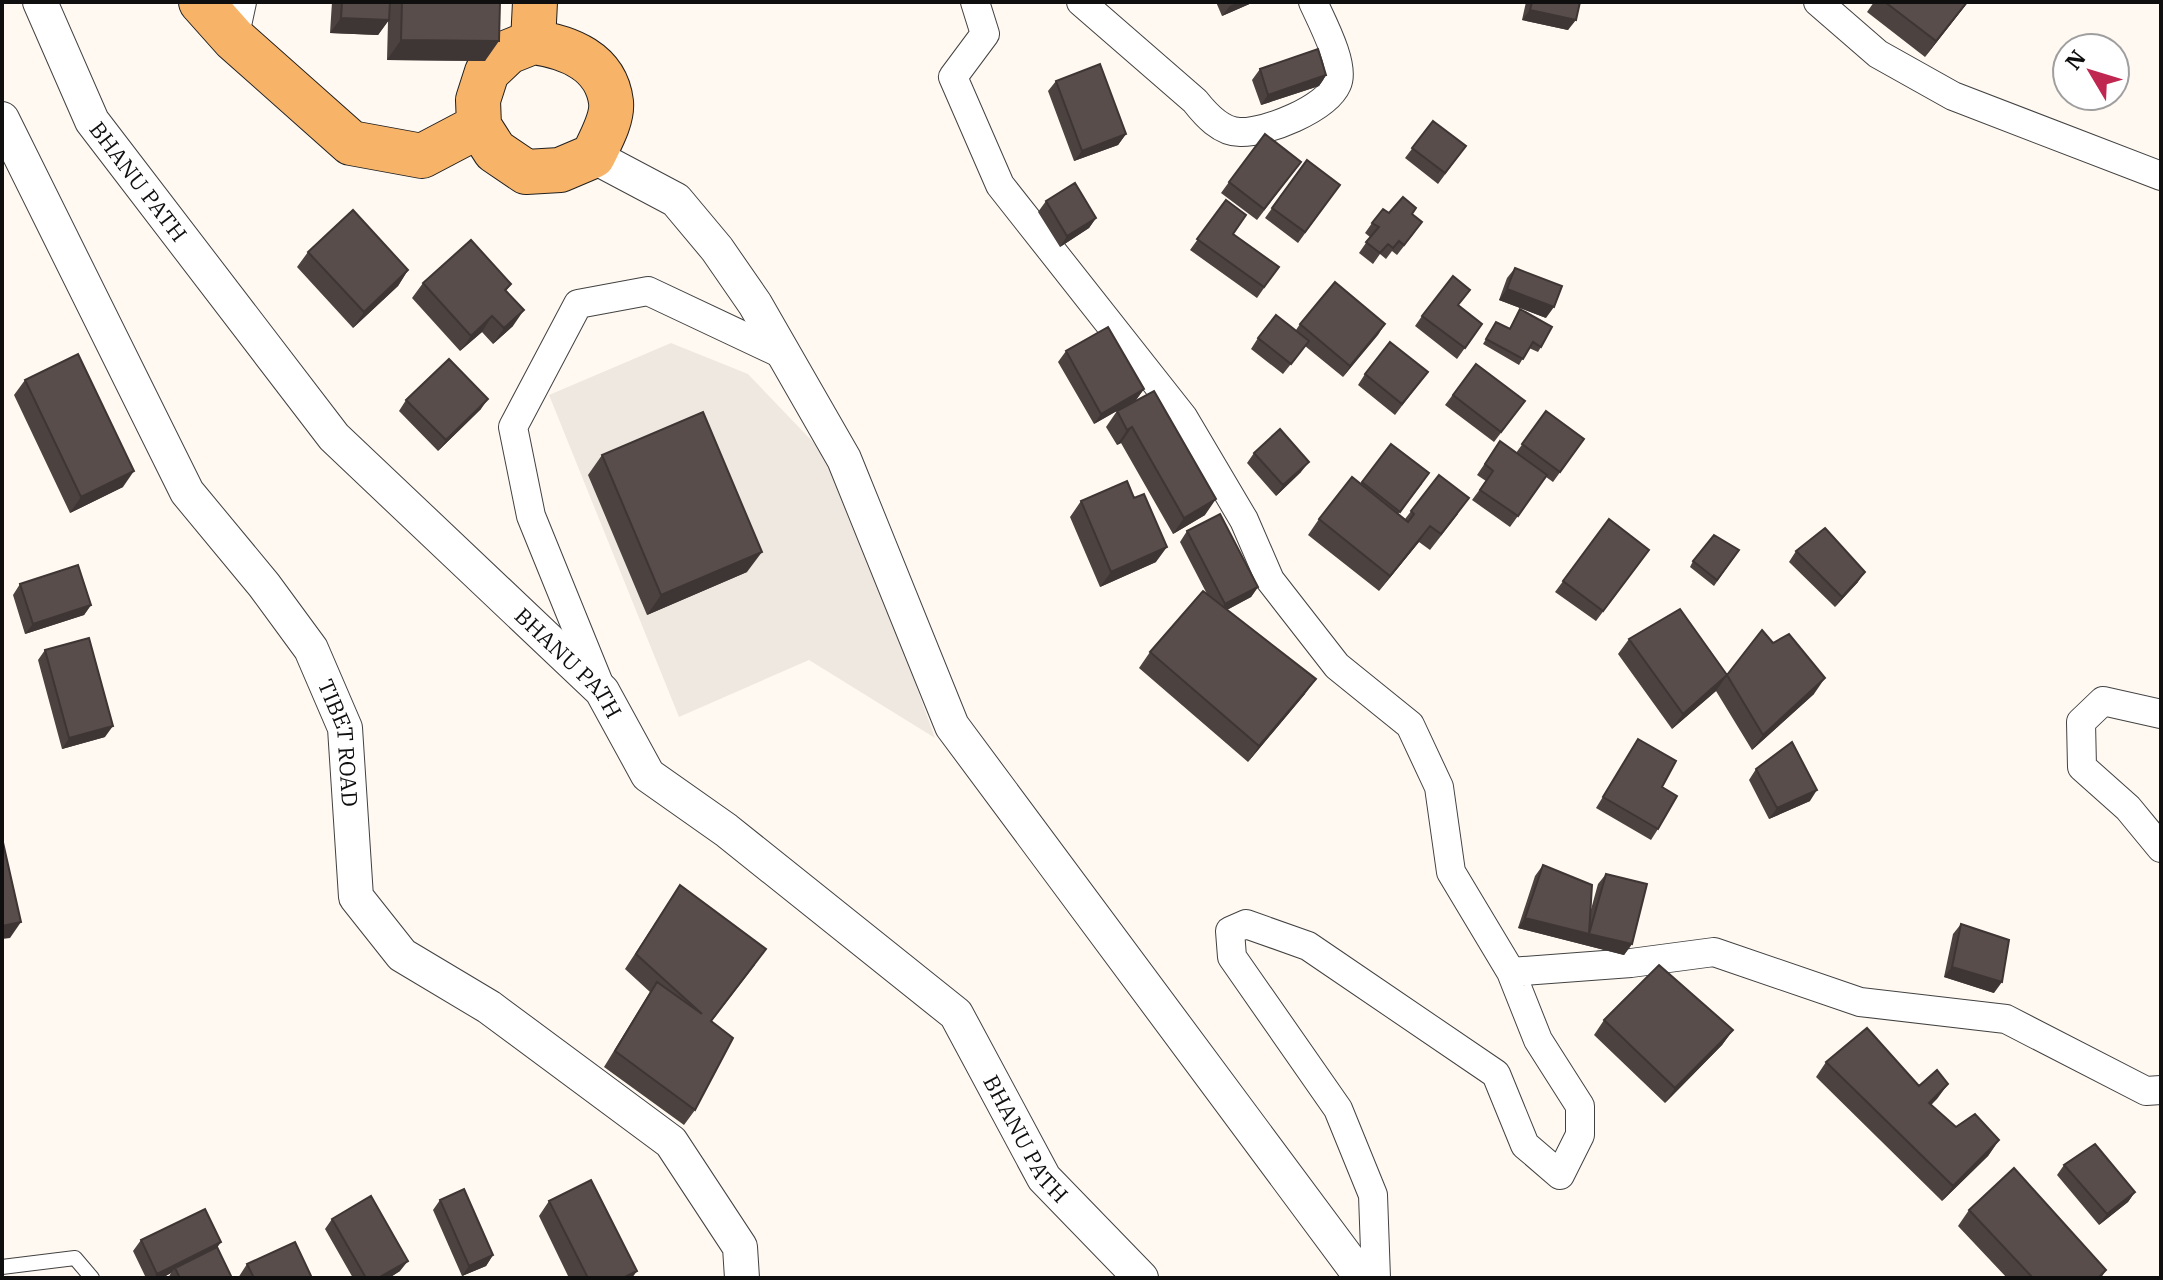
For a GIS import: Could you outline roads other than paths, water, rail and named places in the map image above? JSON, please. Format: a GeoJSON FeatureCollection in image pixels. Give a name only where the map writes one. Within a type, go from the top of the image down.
{"type":"FeatureCollection","features":[{"type":"Feature","properties":{"kind":"main road"},"geometry":{"type":"LineString","coordinates":[[201,2],[238,20],[351,143],[422,156],[479,126]]}},
{"type":"Feature","properties":{"kind":"main road"},"geometry":{"type":"LineString","coordinates":[[534,22],[561,46],[585,57],[602,78],[612,104],[593,156],[560,170],[526,172],[495,151],[479,126],[478,100],[487,72],[534,22]]}},
{"type":"Feature","properties":{"kind":"street","name":"BHANU PATH"},"geometry":{"type":"LineString","coordinates":[[40,2],[92,121],[334,437],[602,691],[648,775],[726,830],[956,1014],[1044,1178],[1141,1278]]}},
{"type":"Feature","properties":{"kind":"street"},"geometry":{"type":"LineString","coordinates":[[975,2],[985,34],[953,77],[1000,185],[1183,417],[1244,520],[1270,580],[1337,666],[1410,725],[1439,787],[1451,872],[1511,972],[1538,1040],[1580,1106],[1580,1135],[1560,1175],[1525,1145],[1496,1074],[1308,946],[1246,924],[1230,931],[1232,957],[1338,1109],[1344,1123],[1373,1195],[1376,1278]]}},
{"type":"Feature","properties":{"kind":"street"},"geometry":{"type":"LineString","coordinates":[[1081,2],[1195,101],[1209,120],[1238,133],[1309,113],[1337,85],[1340,68],[1313,2]]}},
{"type":"Feature","properties":{"kind":"street"},"geometry":{"type":"LineString","coordinates":[[1818,2],[1878,54],[1953,96],[2161,176]]}},
{"type":"Feature","properties":{"kind":"street","name":"TIBET ROAD"},"geometry":{"type":"LineString","coordinates":[[2,119],[187,492],[264,585],[311,649],[345,728],[356,897],[402,955],[489,1007],[671,1142],[740,1247],[742,1278]]}},
{"type":"Feature","properties":{"kind":"street"},"geometry":{"type":"LineString","coordinates":[[593,156],[676,200],[717,249],[788,357],[844,459],[952,726],[1362,1278]]}},
{"type":"Feature","properties":{"kind":"street"},"geometry":{"type":"LineString","coordinates":[[602,691],[531,516],[513,427],[578,304],[648,291],[788,357]]}},
{"type":"Feature","properties":{"kind":"street"},"geometry":{"type":"LineString","coordinates":[[2161,714],[2103,701],[2081,722],[2082,767],[2128,808],[2161,848]]}},
{"type":"Feature","properties":{"kind":"street"},"geometry":{"type":"LineString","coordinates":[[1511,972],[1631,963],[1714,952],[1860,1002],[2006,1019],[2146,1091],[2161,1090]]}},
{"type":"Feature","properties":{"kind":"lane"},"geometry":{"type":"LineString","coordinates":[[2,1267],[75,1258],[92,1278]]}}]}
